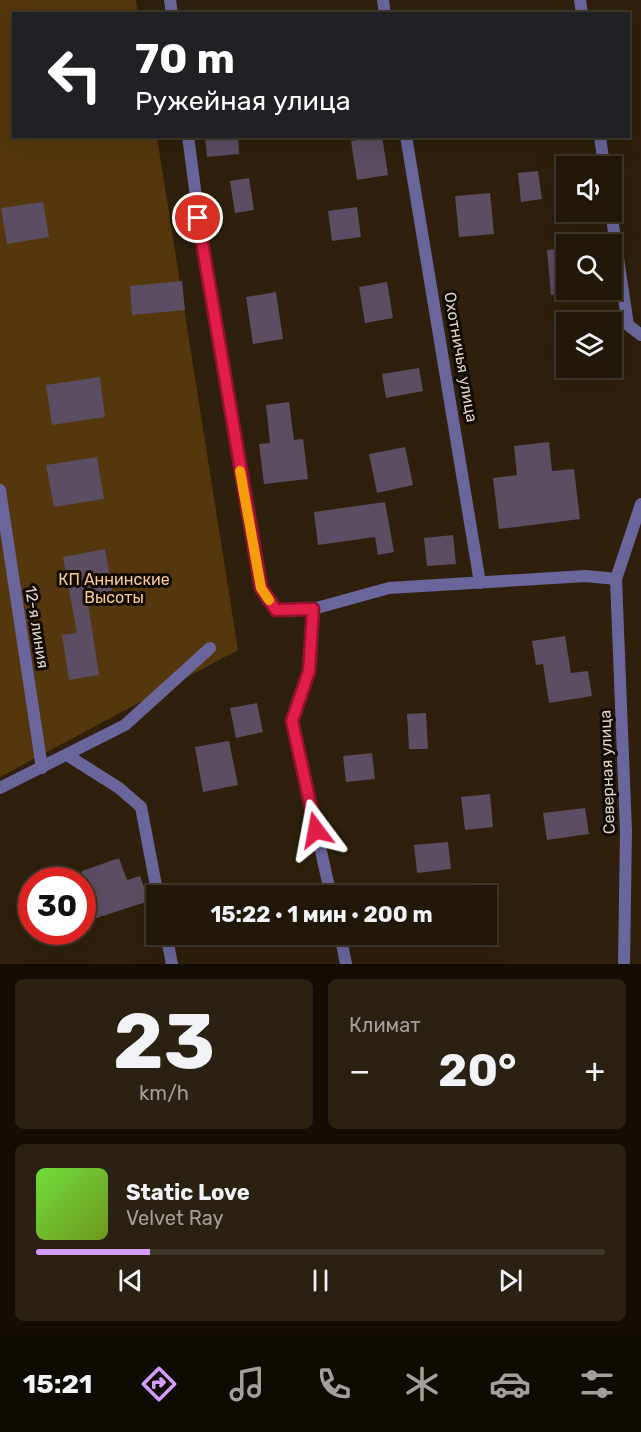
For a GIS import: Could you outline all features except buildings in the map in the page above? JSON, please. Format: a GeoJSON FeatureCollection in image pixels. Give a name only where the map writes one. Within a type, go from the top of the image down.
{"type":"FeatureCollection","features":[{"type":"Feature","properties":{"kind":"street"},"geometry":{"type":"LineString","coordinates":[[188,138],[204,258],[261,588],[276,610],[313,609],[389,588],[586,576],[616,579],[641,504]]}},
{"type":"Feature","properties":{"kind":"street","name":"Охотничья улица"},"geometry":{"type":"LineString","coordinates":[[406,138],[480,583]]}},
{"type":"Feature","properties":{"kind":"street"},"geometry":{"type":"LineString","coordinates":[[600,138],[603,156]]}},
{"type":"Feature","properties":{"kind":"street"},"geometry":{"type":"LineString","coordinates":[[613,222],[628,325],[641,335]]}},
{"type":"Feature","properties":{"kind":"street","name":"12-я линия"},"geometry":{"type":"LineString","coordinates":[[0,490],[42,768]]}},
{"type":"Feature","properties":{"kind":"street","name":"Северная улица"},"geometry":{"type":"LineString","coordinates":[[616,579],[626,832],[624,964]]}},
{"type":"Feature","properties":{"kind":"street"},"geometry":{"type":"LineString","coordinates":[[313,609],[309,671],[292,721],[329,885]]}},
{"type":"Feature","properties":{"kind":"street"},"geometry":{"type":"LineString","coordinates":[[0,788],[125,725],[210,648]]}},
{"type":"Feature","properties":{"kind":"street"},"geometry":{"type":"LineString","coordinates":[[67,755],[119,788],[141,807],[156,885]]}},
{"type":"Feature","properties":{"kind":"street"},"geometry":{"type":"LineString","coordinates":[[168,945],[172,964]]}},
{"type":"Feature","properties":{"kind":"street"},"geometry":{"type":"LineString","coordinates":[[342,945],[346,964]]}},
{"type":"Feature","properties":{"kind":"green space","name":"КП Аннинские Высоты"},"geometry":{"type":"Polygon","coordinates":[[[0,0],[136,0],[138,12],[12,12],[12,138],[157,138],[238,650],[0,777],[0,0]]]}},
{"type":"Feature","properties":{"kind":"slow traffic"},"geometry":{"type":"LineString","coordinates":[[240,471],[261,588],[269,600]]}},
{"type":"Feature","properties":{"kind":"route"},"geometry":{"type":"LineString","coordinates":[[198,218],[261,588],[276,610],[313,609],[309,671],[292,721],[316,830]]}}]}
